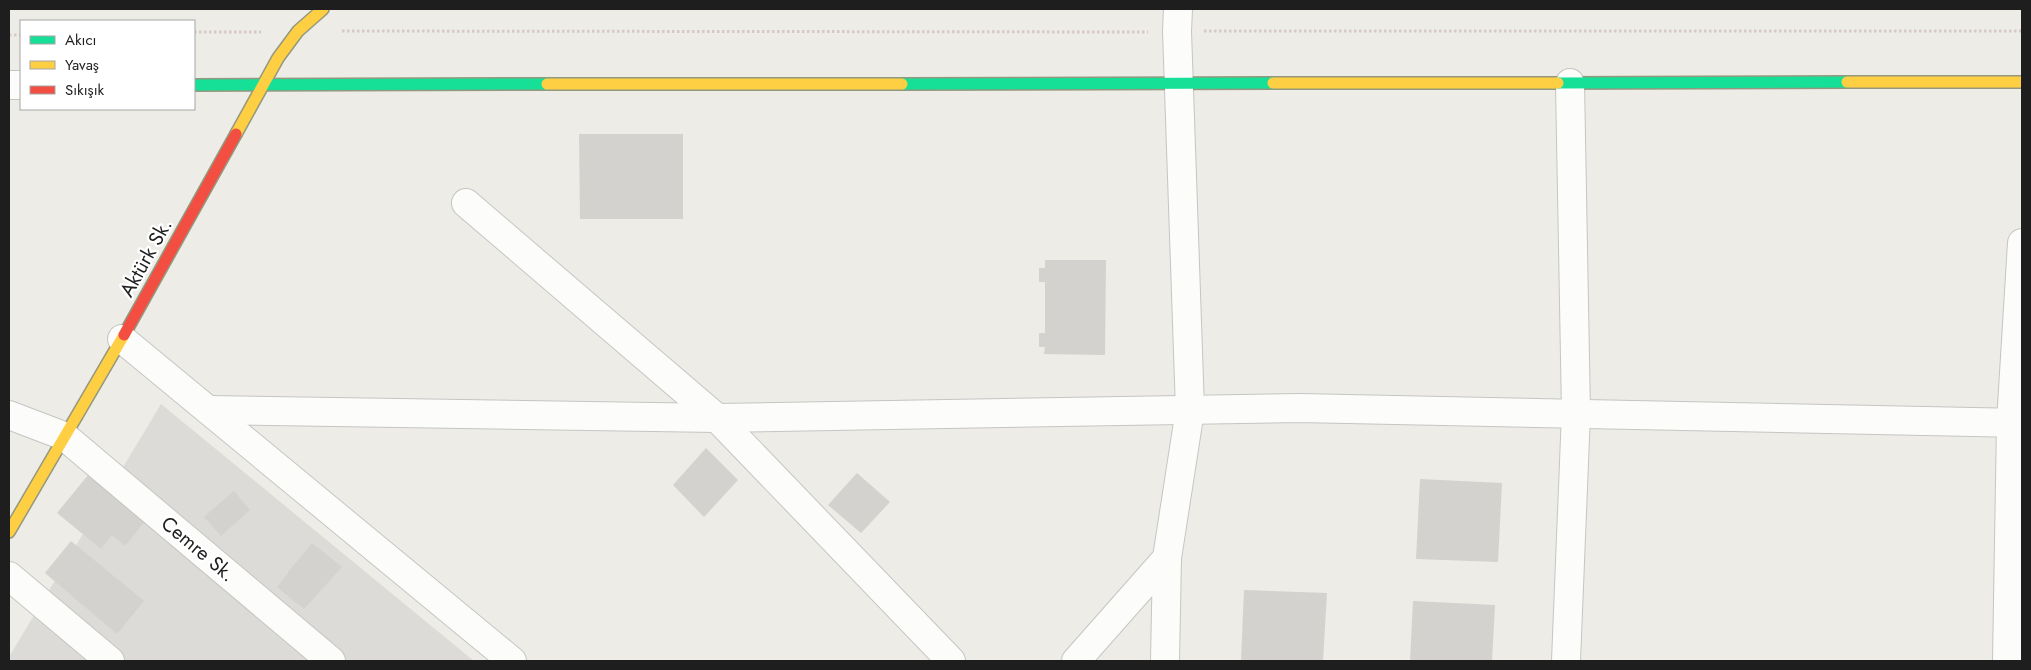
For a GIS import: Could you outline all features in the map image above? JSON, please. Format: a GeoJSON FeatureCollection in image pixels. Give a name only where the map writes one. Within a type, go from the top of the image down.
{"type":"FeatureCollection","features":[{"type":"Feature","properties":{"kind":"street","name":"Aktürk Sk."},"geometry":{"type":"LineString","coordinates":[[9,532],[122,340],[278,58],[298,31],[323,9]]}},
{"type":"Feature","properties":{"kind":"street"},"geometry":{"type":"LineString","coordinates":[[1165,661],[1166,558],[1190,410],[1177,20]]}},
{"type":"Feature","properties":{"kind":"street"},"geometry":{"type":"LineString","coordinates":[[195,86],[2022,82]]}},
{"type":"Feature","properties":{"kind":"street"},"geometry":{"type":"LineString","coordinates":[[1566,661],[1576,414],[1570,83]]}},
{"type":"Feature","properties":{"kind":"street"},"geometry":{"type":"LineString","coordinates":[[466,203],[717,418],[951,661]]}},
{"type":"Feature","properties":{"kind":"street"},"geometry":{"type":"LineString","coordinates":[[2008,661],[2022,243]]}},
{"type":"Feature","properties":{"kind":"street"},"geometry":{"type":"LineString","coordinates":[[122,340],[512,661]]}},
{"type":"Feature","properties":{"kind":"street"},"geometry":{"type":"LineString","coordinates":[[209,410],[717,418],[1300,408],[2016,423]]}},
{"type":"Feature","properties":{"kind":"street","name":"Cemre Sk."},"geometry":{"type":"LineString","coordinates":[[9,415],[64,436],[331,661]]}},
{"type":"Feature","properties":{"kind":"street"},"geometry":{"type":"LineString","coordinates":[[1076,661],[1166,558]]}},
{"type":"Feature","properties":{"kind":"street"},"geometry":{"type":"LineString","coordinates":[[9,576],[110,661]]}},
{"type":"Feature","properties":{"kind":"path"},"geometry":{"type":"LineString","coordinates":[[195,32],[1177,20],[2022,31]]}},
{"type":"Feature","properties":{"kind":"shaded area"},"geometry":{"type":"Polygon","coordinates":[[[161,404],[474,661],[9,661],[9,657],[161,404]]]}},
{"type":"Feature","properties":{"kind":"building"},"geometry":{"type":"Polygon","coordinates":[[[579,134],[683,134],[683,219],[580,219],[579,134]]]}},
{"type":"Feature","properties":{"kind":"building"},"geometry":{"type":"Polygon","coordinates":[[[1045,260],[1106,260],[1105,355],[1044,354],[1045,347],[1039,347],[1039,333],[1045,333],[1045,282],[1039,282],[1039,268],[1045,268],[1045,260]]]}},
{"type":"Feature","properties":{"kind":"building"},"geometry":{"type":"Polygon","coordinates":[[[706,448],[738,480],[704,517],[673,485],[706,448]]]}},
{"type":"Feature","properties":{"kind":"building"},"geometry":{"type":"Polygon","coordinates":[[[857,473],[890,502],[861,533],[828,505],[857,473]]]}},
{"type":"Feature","properties":{"kind":"building"},"geometry":{"type":"Polygon","coordinates":[[[89,474],[145,521],[125,546],[112,535],[101,549],[57,513],[89,474]]]}},
{"type":"Feature","properties":{"kind":"building"},"geometry":{"type":"Polygon","coordinates":[[[1420,479],[1502,483],[1498,562],[1416,559],[1420,479]]]}},
{"type":"Feature","properties":{"kind":"building"},"geometry":{"type":"Polygon","coordinates":[[[234,491],[250,510],[221,536],[204,517],[234,491]]]}},
{"type":"Feature","properties":{"kind":"building"},"geometry":{"type":"Polygon","coordinates":[[[71,541],[144,601],[117,634],[45,573],[71,541]]]}},
{"type":"Feature","properties":{"kind":"building"},"geometry":{"type":"Polygon","coordinates":[[[312,543],[342,567],[304,609],[277,587],[288,573],[288,569],[289,571],[312,543]]]}},
{"type":"Feature","properties":{"kind":"building"},"geometry":{"type":"Polygon","coordinates":[[[1244,590],[1327,593],[1323,661],[1241,661],[1244,590]]]}},
{"type":"Feature","properties":{"kind":"building"},"geometry":{"type":"Polygon","coordinates":[[[1413,601],[1495,605],[1492,661],[1410,661],[1413,601]]]}},
{"type":"Feature","properties":{"kind":"traffic: fast"},"geometry":{"type":"LineString","coordinates":[[1558,83],[1847,82]]}},
{"type":"Feature","properties":{"kind":"traffic: fast"},"geometry":{"type":"LineString","coordinates":[[902,84],[1273,83]]}},
{"type":"Feature","properties":{"kind":"traffic: fast"},"geometry":{"type":"LineString","coordinates":[[195,85],[547,84]]}},
{"type":"Feature","properties":{"kind":"traffic: slow"},"geometry":{"type":"LineString","coordinates":[[236,134],[278,58],[298,31],[323,9]]}},
{"type":"Feature","properties":{"kind":"traffic: slow"},"geometry":{"type":"LineString","coordinates":[[1847,82],[2022,82]]}},
{"type":"Feature","properties":{"kind":"traffic: slow"},"geometry":{"type":"LineString","coordinates":[[1273,83],[1558,83]]}},
{"type":"Feature","properties":{"kind":"traffic: slow"},"geometry":{"type":"LineString","coordinates":[[547,84],[902,84]]}},
{"type":"Feature","properties":{"kind":"traffic: slow"},"geometry":{"type":"LineString","coordinates":[[9,532],[124,335]]}},
{"type":"Feature","properties":{"kind":"traffic: jam"},"geometry":{"type":"LineString","coordinates":[[124,335],[236,134]]}}]}
